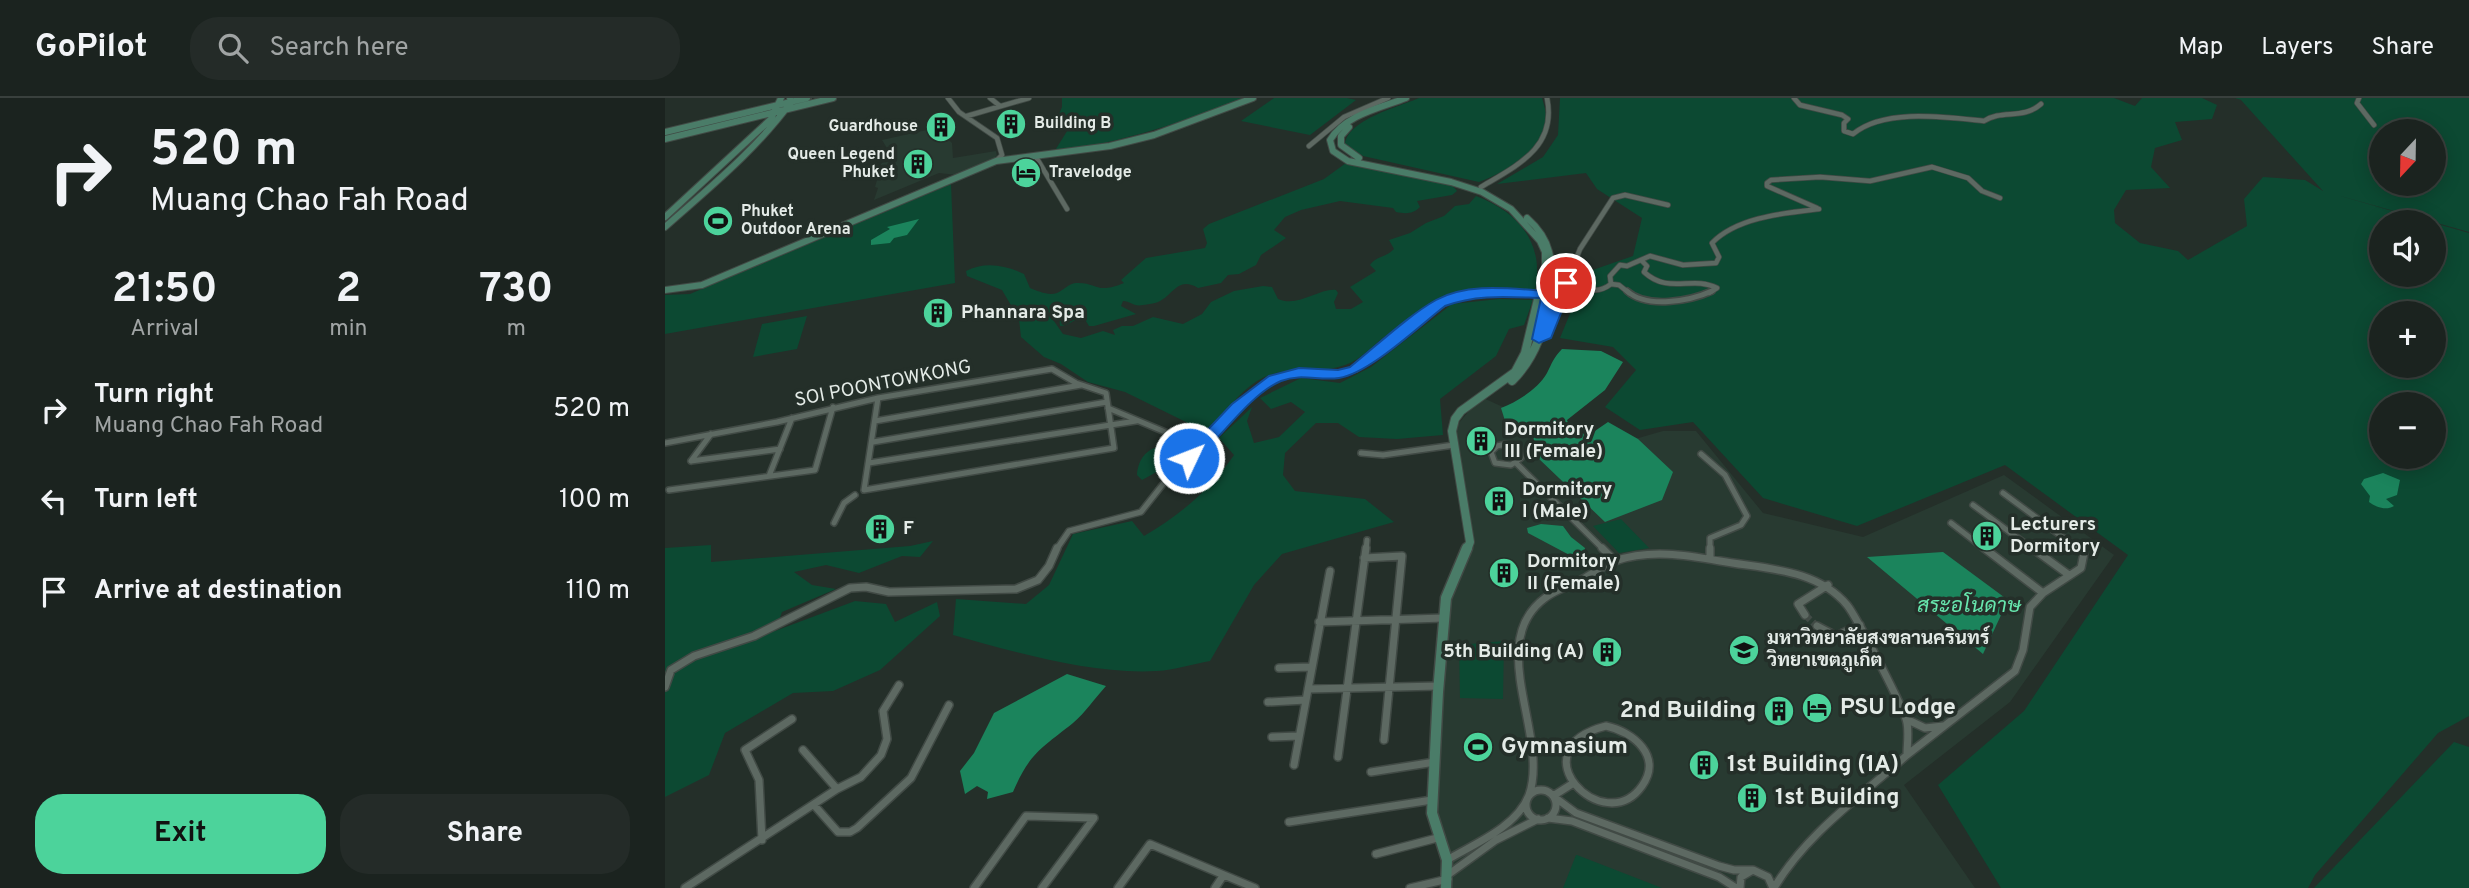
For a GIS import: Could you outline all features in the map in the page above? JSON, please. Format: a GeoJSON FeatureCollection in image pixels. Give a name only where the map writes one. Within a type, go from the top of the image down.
{"type":"FeatureCollection","features":[{"type":"Feature","properties":{"kind":"street"},"geometry":{"type":"LineString","coordinates":[[665,136],[756,110],[779,100],[807,98]]}},
{"type":"Feature","properties":{"kind":"street"},"geometry":{"type":"LineString","coordinates":[[723,125],[833,98]]}},
{"type":"Feature","properties":{"kind":"street"},"geometry":{"type":"LineString","coordinates":[[948,98],[959,111],[997,138],[1002,155],[996,161]]}},
{"type":"Feature","properties":{"kind":"street"},"geometry":{"type":"LineString","coordinates":[[990,98],[1000,106]]}},
{"type":"Feature","properties":{"kind":"street"},"geometry":{"type":"LineString","coordinates":[[967,116],[1029,98]]}},
{"type":"Feature","properties":{"kind":"street"},"geometry":{"type":"LineString","coordinates":[[665,289],[702,285],[996,161],[1109,146],[1143,138],[1253,98]]}},
{"type":"Feature","properties":{"kind":"street"},"geometry":{"type":"LineString","coordinates":[[1309,146],[1344,117],[1388,98]]}},
{"type":"Feature","properties":{"kind":"street"},"geometry":{"type":"LineString","coordinates":[[1406,98],[1357,116],[1344,124],[1332,136],[1330,144],[1334,151],[1348,161],[1460,180],[1503,197],[1538,226],[1552,254],[1553,267],[1531,336],[1515,372],[1461,411],[1452,430],[1470,542],[1446,598],[1439,686],[1432,813],[1447,860],[1448,880]]}},
{"type":"Feature","properties":{"kind":"street"},"geometry":{"type":"LineString","coordinates":[[1414,98],[1365,118],[1343,132],[1339,144],[1342,149],[1349,155],[1369,163],[1451,182],[1496,198],[1529,226],[1545,252],[1544,294],[1537,349],[1522,373],[1507,385],[1481,397]]}},
{"type":"Feature","properties":{"kind":"street"},"geometry":{"type":"LineString","coordinates":[[1481,187],[1520,166],[1538,146],[1548,124],[1547,98]]}},
{"type":"Feature","properties":{"kind":"street"},"geometry":{"type":"LineString","coordinates":[[1794,98],[1800,105],[1819,107],[1848,119],[1844,122],[1844,131],[1853,134],[1865,124],[1883,118],[1958,118],[1984,121],[1990,117],[2032,112],[2041,104]]}},
{"type":"Feature","properties":{"kind":"street"},"geometry":{"type":"LineString","coordinates":[[2359,98],[2357,103],[2369,119]]}},
{"type":"Feature","properties":{"kind":"street"},"geometry":{"type":"LineString","coordinates":[[665,217],[762,129],[779,100]]}},
{"type":"Feature","properties":{"kind":"street"},"geometry":{"type":"LineString","coordinates":[[762,129],[775,125],[791,100]]}},
{"type":"Feature","properties":{"kind":"street"},"geometry":{"type":"LineString","coordinates":[[665,227],[775,125],[794,111],[820,101]]}},
{"type":"Feature","properties":{"kind":"street"},"geometry":{"type":"LineString","coordinates":[[705,126],[756,121],[762,129]]}},
{"type":"Feature","properties":{"kind":"street"},"geometry":{"type":"LineString","coordinates":[[1036,157],[1067,209]]}},
{"type":"Feature","properties":{"kind":"street"},"geometry":{"type":"LineString","coordinates":[[1612,284],[1610,276],[1620,265],[1650,256],[1670,263],[1703,266],[1716,264],[1720,257],[1712,243],[1731,229],[1764,219],[1819,209],[1767,186],[1771,180],[1820,177],[1870,181],[1939,168],[1968,178],[1982,191],[2000,198]]}},
{"type":"Feature","properties":{"kind":"street"},"geometry":{"type":"LineString","coordinates":[[1539,339],[1547,336],[1580,249],[1613,198],[1625,195],[1668,205]]}},
{"type":"Feature","properties":{"kind":"street"},"geometry":{"type":"LineString","coordinates":[[1567,281],[1588,290],[1604,290],[1612,284],[1624,286],[1637,298],[1659,301],[1692,298],[1713,293],[1717,289],[1712,285],[1678,286],[1653,281],[1644,272],[1647,266],[1641,260]]}},
{"type":"Feature","properties":{"kind":"street"},"geometry":{"type":"LineString","coordinates":[[665,687],[671,670],[694,656],[754,636],[859,586],[889,592],[1026,587],[1045,576],[1062,539],[1069,531],[1141,512],[1160,483],[1209,441],[1237,408],[1274,379],[1299,372],[1338,374],[1355,370],[1441,303],[1459,296],[1487,292],[1544,294]]}},
{"type":"Feature","properties":{"kind":"street","name":"SOI POONTOWKONG"},"geometry":{"type":"LineString","coordinates":[[665,443],[878,398],[1048,369],[1058,370],[1083,385],[1104,391],[1108,405]]}},
{"type":"Feature","properties":{"kind":"street"},"geometry":{"type":"LineString","coordinates":[[875,421],[1083,385]]}},
{"type":"Feature","properties":{"kind":"street"},"geometry":{"type":"LineString","coordinates":[[878,398],[864,490],[1114,449],[1108,405]]}},
{"type":"Feature","properties":{"kind":"street"},"geometry":{"type":"LineString","coordinates":[[873,442],[1108,405],[1136,421],[1170,434]]}},
{"type":"Feature","properties":{"kind":"street"},"geometry":{"type":"LineString","coordinates":[[669,490],[815,470],[833,407]]}},
{"type":"Feature","properties":{"kind":"street"},"geometry":{"type":"LineString","coordinates":[[769,476],[792,418]]}},
{"type":"Feature","properties":{"kind":"street"},"geometry":{"type":"LineString","coordinates":[[869,464],[1136,421]]}},
{"type":"Feature","properties":{"kind":"street"},"geometry":{"type":"LineString","coordinates":[[711,433],[691,461],[781,449]]}},
{"type":"Feature","properties":{"kind":"street"},"geometry":{"type":"LineString","coordinates":[[1501,444],[1516,446],[1522,454],[1515,463],[1500,465],[1492,460],[1491,452],[1501,444]]}},
{"type":"Feature","properties":{"kind":"street"},"geometry":{"type":"LineString","coordinates":[[1361,453],[1383,455],[1454,445]]}},
{"type":"Feature","properties":{"kind":"street"},"geometry":{"type":"LineString","coordinates":[[1701,454],[1725,475],[1747,516],[1741,524],[1710,538],[1710,559]]}},
{"type":"Feature","properties":{"kind":"street"},"geometry":{"type":"LineString","coordinates":[[1515,463],[1615,561]]}},
{"type":"Feature","properties":{"kind":"street"},"geometry":{"type":"LineString","coordinates":[[1447,860],[1513,816],[1531,794],[1541,791],[1553,796],[1576,813],[1719,866],[1764,873],[1773,888],[1788,865],[1814,838],[1907,755],[2015,671],[2023,650],[2030,607],[2043,593],[2081,568],[2084,553],[2003,493]]}},
{"type":"Feature","properties":{"kind":"street"},"geometry":{"type":"LineString","coordinates":[[834,523],[844,503],[855,495]]}},
{"type":"Feature","properties":{"kind":"street"},"geometry":{"type":"LineString","coordinates":[[1973,505],[2069,575]]}},
{"type":"Feature","properties":{"kind":"street"},"geometry":{"type":"LineString","coordinates":[[1951,523],[2043,593]]}},
{"type":"Feature","properties":{"kind":"street"},"geometry":{"type":"LineString","coordinates":[[1338,757],[1367,540]]}},
{"type":"Feature","properties":{"kind":"street"},"geometry":{"type":"LineString","coordinates":[[1753,870],[1741,877],[1738,888],[1719,877],[1573,821],[1543,819],[1527,811],[1532,757],[1530,723],[1517,654],[1522,626],[1542,600],[1615,561],[1655,554],[1710,559],[1789,572],[1828,585],[1843,598],[1860,625],[1906,719],[1907,755]]}},
{"type":"Feature","properties":{"kind":"street"},"geometry":{"type":"LineString","coordinates":[[1364,558],[1402,556],[1384,740]]}},
{"type":"Feature","properties":{"kind":"street"},"geometry":{"type":"LineString","coordinates":[[1294,765],[1330,571]]}},
{"type":"Feature","properties":{"kind":"street"},"geometry":{"type":"LineString","coordinates":[[1805,615],[1798,604],[1828,585]]}},
{"type":"Feature","properties":{"kind":"street"},"geometry":{"type":"LineString","coordinates":[[1319,622],[1444,618]]}},
{"type":"Feature","properties":{"kind":"street"},"geometry":{"type":"LineString","coordinates":[[1817,626],[1836,636],[1860,625]]}},
{"type":"Feature","properties":{"kind":"street"},"geometry":{"type":"LineString","coordinates":[[1279,668],[1311,667]]}},
{"type":"Feature","properties":{"kind":"street"},"geometry":{"type":"LineString","coordinates":[[685,888],[724,861],[762,841],[837,789],[852,782],[882,754],[887,740],[883,712],[899,685]]}},
{"type":"Feature","properties":{"kind":"street"},"geometry":{"type":"LineString","coordinates":[[1308,689],[1439,686]]}},
{"type":"Feature","properties":{"kind":"street"},"geometry":{"type":"LineString","coordinates":[[1268,702],[1306,701]]}},
{"type":"Feature","properties":{"kind":"street"},"geometry":{"type":"LineString","coordinates":[[814,805],[838,832],[850,832],[857,828],[911,778],[949,705]]}},
{"type":"Feature","properties":{"kind":"street"},"geometry":{"type":"LineString","coordinates":[[762,841],[759,780],[745,752],[792,719]]}},
{"type":"Feature","properties":{"kind":"street"},"geometry":{"type":"LineString","coordinates":[[1906,719],[1924,727],[1945,726]]}},
{"type":"Feature","properties":{"kind":"street"},"geometry":{"type":"LineString","coordinates":[[1606,726],[1626,731],[1641,743],[1648,754],[1650,764],[1647,779],[1639,791],[1625,799],[1598,801],[1583,794],[1572,784],[1566,772],[1567,754],[1576,738],[1593,728],[1606,726]]}},
{"type":"Feature","properties":{"kind":"street"},"geometry":{"type":"LineString","coordinates":[[1272,737],[1299,736]]}},
{"type":"Feature","properties":{"kind":"street"},"geometry":{"type":"LineString","coordinates":[[803,750],[837,789]]}},
{"type":"Feature","properties":{"kind":"street"},"geometry":{"type":"LineString","coordinates":[[1371,772],[1435,762]]}},
{"type":"Feature","properties":{"kind":"street"},"geometry":{"type":"LineString","coordinates":[[1553,796],[1572,784]]}},
{"type":"Feature","properties":{"kind":"street"},"geometry":{"type":"LineString","coordinates":[[1410,888],[1448,880],[1496,840],[1543,819],[1557,806],[1553,796]]}},
{"type":"Feature","properties":{"kind":"street"},"geometry":{"type":"LineString","coordinates":[[1289,821],[1433,800]]}},
{"type":"Feature","properties":{"kind":"street"},"geometry":{"type":"LineString","coordinates":[[974,888],[1027,816],[1094,818],[1042,888]]}},
{"type":"Feature","properties":{"kind":"street"},"geometry":{"type":"LineString","coordinates":[[1376,854],[1441,837]]}},
{"type":"Feature","properties":{"kind":"street"},"geometry":{"type":"LineString","coordinates":[[1118,888],[1150,844],[1255,888]]}},
{"type":"Feature","properties":{"kind":"street"},"geometry":{"type":"LineString","coordinates":[[1215,888],[1223,876]]}},
{"type":"Feature","properties":{"kind":"shaded area"},"geometry":{"type":"Polygon","coordinates":[[[1062,98],[1248,98],[1153,130],[1105,143],[1054,152],[1069,128],[1054,126],[1062,107],[1062,98]]]}},
{"type":"Feature","properties":{"kind":"shaded area"},"geometry":{"type":"Polygon","coordinates":[[[1274,98],[1356,100],[1310,135],[1241,121],[1274,98]]]}},
{"type":"Feature","properties":{"kind":"shaded area"},"geometry":{"type":"Polygon","coordinates":[[[1419,98],[1542,98],[1546,120],[1538,142],[1530,151],[1500,173],[1479,182],[1363,156],[1345,146],[1347,137],[1363,122],[1419,98]]]}},
{"type":"Feature","properties":{"kind":"shaded area"},"geometry":{"type":"Polygon","coordinates":[[[1560,98],[2114,98],[2135,106],[2142,98],[2202,98],[2217,105],[2212,119],[2175,122],[2182,140],[2155,148],[2151,167],[2170,188],[2126,190],[2114,210],[2115,223],[2140,243],[2178,251],[2188,260],[2247,226],[2244,199],[2263,177],[2305,180],[2323,191],[2241,100],[2235,98],[2469,98],[2469,232],[2446,226],[2446,210],[2391,210],[2337,195],[2389,210],[2369,210],[2369,287],[2446,287],[2446,226],[2469,233],[2469,716],[2438,733],[2315,875],[2308,888],[2001,888],[1938,785],[2024,711],[2128,555],[2005,465],[1857,526],[1763,498],[1693,422],[1640,430],[1605,407],[1636,370],[1613,347],[1560,338],[1587,272],[1633,256],[1642,218],[1597,189],[1586,173],[1497,184],[1543,157],[1558,135],[1560,98]]]}},
{"type":"Feature","properties":{"kind":"shaded area"},"geometry":{"type":"Polygon","coordinates":[[[936,128],[952,143],[953,158],[996,151],[997,157],[957,175],[939,173],[874,200],[878,188],[875,187],[877,180],[870,178],[890,153],[882,140],[936,128]]]}},
{"type":"Feature","properties":{"kind":"shaded area"},"geometry":{"type":"Polygon","coordinates":[[[1346,163],[1451,184],[1457,191],[1452,195],[1417,201],[1420,207],[1409,213],[1396,212],[1393,208],[1340,201],[1301,210],[1285,217],[1274,230],[1286,238],[1261,255],[1256,265],[1239,274],[1228,275],[1221,283],[1198,288],[1181,285],[1165,298],[1151,304],[1137,305],[1123,301],[1121,306],[1136,314],[1094,326],[1089,326],[1084,318],[1060,326],[1059,316],[1055,312],[1049,314],[1063,334],[1081,338],[1103,331],[1115,335],[1113,330],[1122,326],[1133,326],[1153,317],[1183,324],[1202,314],[1211,302],[1234,291],[1263,286],[1272,287],[1278,299],[1286,301],[1301,300],[1336,290],[1336,309],[1351,309],[1363,302],[1350,287],[1376,271],[1370,265],[1394,249],[1389,240],[1444,216],[1455,206],[1469,204],[1476,196],[1505,211],[1525,232],[1536,258],[1535,290],[1492,289],[1456,295],[1423,309],[1406,320],[1351,363],[1323,370],[1279,372],[1257,381],[1244,391],[1198,443],[1142,480],[1137,475],[1144,456],[1150,450],[1191,433],[1192,425],[1125,392],[1088,382],[1061,364],[1044,357],[1021,337],[1019,319],[1002,290],[967,276],[966,271],[973,268],[995,265],[1024,274],[1030,288],[1047,294],[1057,293],[1076,283],[1102,288],[1115,286],[1124,283],[1121,280],[1146,258],[1205,248],[1207,243],[1203,229],[1209,224],[1324,179],[1346,163]]]}},
{"type":"Feature","properties":{"kind":"shaded area"},"geometry":{"type":"Polygon","coordinates":[[[951,184],[955,283],[665,334],[665,295],[690,294],[951,184]]]}},
{"type":"Feature","properties":{"kind":"shaded area"},"geometry":{"type":"Polygon","coordinates":[[[1499,299],[1533,300],[1524,325],[1509,329],[1496,356],[1440,399],[1443,435],[1397,439],[1359,437],[1338,423],[1316,423],[1285,453],[1283,475],[1295,491],[1365,499],[1394,522],[1282,554],[1254,585],[1210,661],[1157,671],[1107,669],[1054,661],[953,635],[956,599],[1026,604],[1049,585],[1073,534],[1132,521],[1144,536],[1182,510],[1205,490],[1234,455],[1219,438],[1252,407],[1247,421],[1254,443],[1279,437],[1305,412],[1291,402],[1271,409],[1260,398],[1301,378],[1340,383],[1371,367],[1452,304],[1499,299]]]}},
{"type":"Feature","properties":{"kind":"shaded area"},"geometry":{"type":"Polygon","coordinates":[[[807,316],[797,349],[753,357],[762,324],[807,316]]]}},
{"type":"Feature","properties":{"kind":"shaded area","name":"มหาวิทยาลัยสงขลานครินทร์ วิทยาเขตภูเก็ต"},"geometry":{"type":"Polygon","coordinates":[[[1481,397],[1597,450],[1663,431],[1696,431],[1763,513],[1863,537],[2004,475],[2114,555],[2010,702],[1904,785],[1975,888],[1446,888],[1449,874],[1432,813],[1446,598],[1470,542],[1452,431],[1481,397]]]}},
{"type":"Feature","properties":{"kind":"shaded area"},"geometry":{"type":"Polygon","coordinates":[[[1621,519],[1649,548],[1619,553],[1593,526],[1621,519]]]}},
{"type":"Feature","properties":{"kind":"shaded area"},"geometry":{"type":"Polygon","coordinates":[[[933,541],[920,557],[902,556],[859,573],[826,565],[794,572],[812,585],[836,589],[782,612],[775,631],[855,601],[886,604],[895,622],[937,602],[940,616],[880,670],[833,691],[793,693],[725,733],[709,775],[665,797],[665,548],[711,545],[711,562],[910,546],[933,541]]]}},
{"type":"Feature","properties":{"kind":"shaded area"},"geometry":{"type":"Polygon","coordinates":[[[1504,641],[1503,699],[1460,698],[1459,645],[1504,641]]]}},
{"type":"Feature","properties":{"kind":"shaded area"},"geometry":{"type":"Polygon","coordinates":[[[2454,742],[2469,747],[2469,888],[2314,888],[2454,742]]]}},
{"type":"Feature","properties":{"kind":"shaded area"},"geometry":{"type":"Polygon","coordinates":[[[1577,855],[1662,888],[1563,888],[1577,855]]]}},
{"type":"Feature","properties":{"kind":"water"},"geometry":{"type":"Polygon","coordinates":[[[919,219],[907,235],[894,238],[890,243],[871,245],[871,240],[890,229],[887,227],[919,219]]]}},
{"type":"Feature","properties":{"kind":"water"},"geometry":{"type":"Polygon","coordinates":[[[1562,349],[1601,351],[1623,362],[1605,390],[1567,420],[1571,430],[1589,435],[1608,422],[1638,439],[1673,472],[1662,500],[1605,522],[1537,457],[1532,430],[1506,424],[1501,408],[1533,390],[1562,349]]]}},
{"type":"Feature","properties":{"kind":"water"},"geometry":{"type":"Polygon","coordinates":[[[2383,473],[2400,480],[2397,495],[2386,499],[2394,506],[2388,508],[2369,502],[2370,496],[2361,484],[2364,479],[2383,473]]]}},
{"type":"Feature","properties":{"kind":"water"},"geometry":{"type":"Polygon","coordinates":[[[1541,524],[1563,526],[1571,537],[1585,548],[1584,555],[1577,559],[1528,533],[1527,528],[1541,524]]]}},
{"type":"Feature","properties":{"kind":"water","name":"สระอโนดาษ"},"geometry":{"type":"Polygon","coordinates":[[[1943,552],[2008,600],[1983,654],[1867,557],[1943,552]]]}},
{"type":"Feature","properties":{"kind":"water"},"geometry":{"type":"Polygon","coordinates":[[[1067,674],[1106,686],[1077,719],[1031,759],[1013,792],[987,799],[988,792],[977,786],[965,794],[960,771],[974,753],[994,713],[1067,674]]]}},
{"type":"Feature","properties":{"kind":"tunnel"},"geometry":{"type":"LineString","coordinates":[[798,102],[817,98]]}},
{"type":"Feature","properties":{"kind":"tunnel"},"geometry":{"type":"LineString","coordinates":[[1805,615],[1817,626]]}},
{"type":"Feature","properties":{"kind":"place","name":"Building B"},"geometry":{"type":"Point","coordinates":[1011,124]}},
{"type":"Feature","properties":{"kind":"place","name":"Guardhouse"},"geometry":{"type":"Point","coordinates":[941,127]}},
{"type":"Feature","properties":{"kind":"place","name":"Queen Legend Phuket"},"geometry":{"type":"Point","coordinates":[918,164]}},
{"type":"Feature","properties":{"kind":"place","name":"Travelodge"},"geometry":{"type":"Point","coordinates":[1026,173]}},
{"type":"Feature","properties":{"kind":"place","name":"Phuket Outdoor Arena"},"geometry":{"type":"Point","coordinates":[718,221]}},
{"type":"Feature","properties":{"kind":"place","name":"Phannara Spa"},"geometry":{"type":"Point","coordinates":[938,313]}},
{"type":"Feature","properties":{"kind":"place","name":"Dormitory III (Female)"},"geometry":{"type":"Point","coordinates":[1481,441]}},
{"type":"Feature","properties":{"kind":"place","name":"Dormitory I (Male)"},"geometry":{"type":"Point","coordinates":[1499,501]}},
{"type":"Feature","properties":{"kind":"place","name":"F"},"geometry":{"type":"Point","coordinates":[880,529]}},
{"type":"Feature","properties":{"kind":"place","name":"Lecturers Dormitory"},"geometry":{"type":"Point","coordinates":[1987,536]}},
{"type":"Feature","properties":{"kind":"place","name":"Dormitory II (Female)"},"geometry":{"type":"Point","coordinates":[1504,573]}},
{"type":"Feature","properties":{"kind":"place","name":"มหาวิทยาลัยสงขลานครินทร์ วิทยาเขตภูเก็ต"},"geometry":{"type":"Point","coordinates":[1744,650]}},
{"type":"Feature","properties":{"kind":"place","name":"5th Building (A)"},"geometry":{"type":"Point","coordinates":[1607,652]}},
{"type":"Feature","properties":{"kind":"place","name":"PSU Lodge"},"geometry":{"type":"Point","coordinates":[1817,708]}},
{"type":"Feature","properties":{"kind":"place","name":"2nd Building"},"geometry":{"type":"Point","coordinates":[1779,711]}},
{"type":"Feature","properties":{"kind":"place","name":"Gymnasium"},"geometry":{"type":"Point","coordinates":[1478,747]}},
{"type":"Feature","properties":{"kind":"place","name":"1st Building (1A)"},"geometry":{"type":"Point","coordinates":[1704,765]}},
{"type":"Feature","properties":{"kind":"place","name":"1st Building"},"geometry":{"type":"Point","coordinates":[1752,798]}},
{"type":"Feature","properties":{"kind":"route"},"geometry":{"type":"LineString","coordinates":[[1189,458],[1209,441],[1237,408],[1274,379],[1299,372],[1338,374],[1355,370],[1429,311],[1459,296],[1487,292],[1548,295],[1539,339],[1547,336],[1566,283]]}}]}
